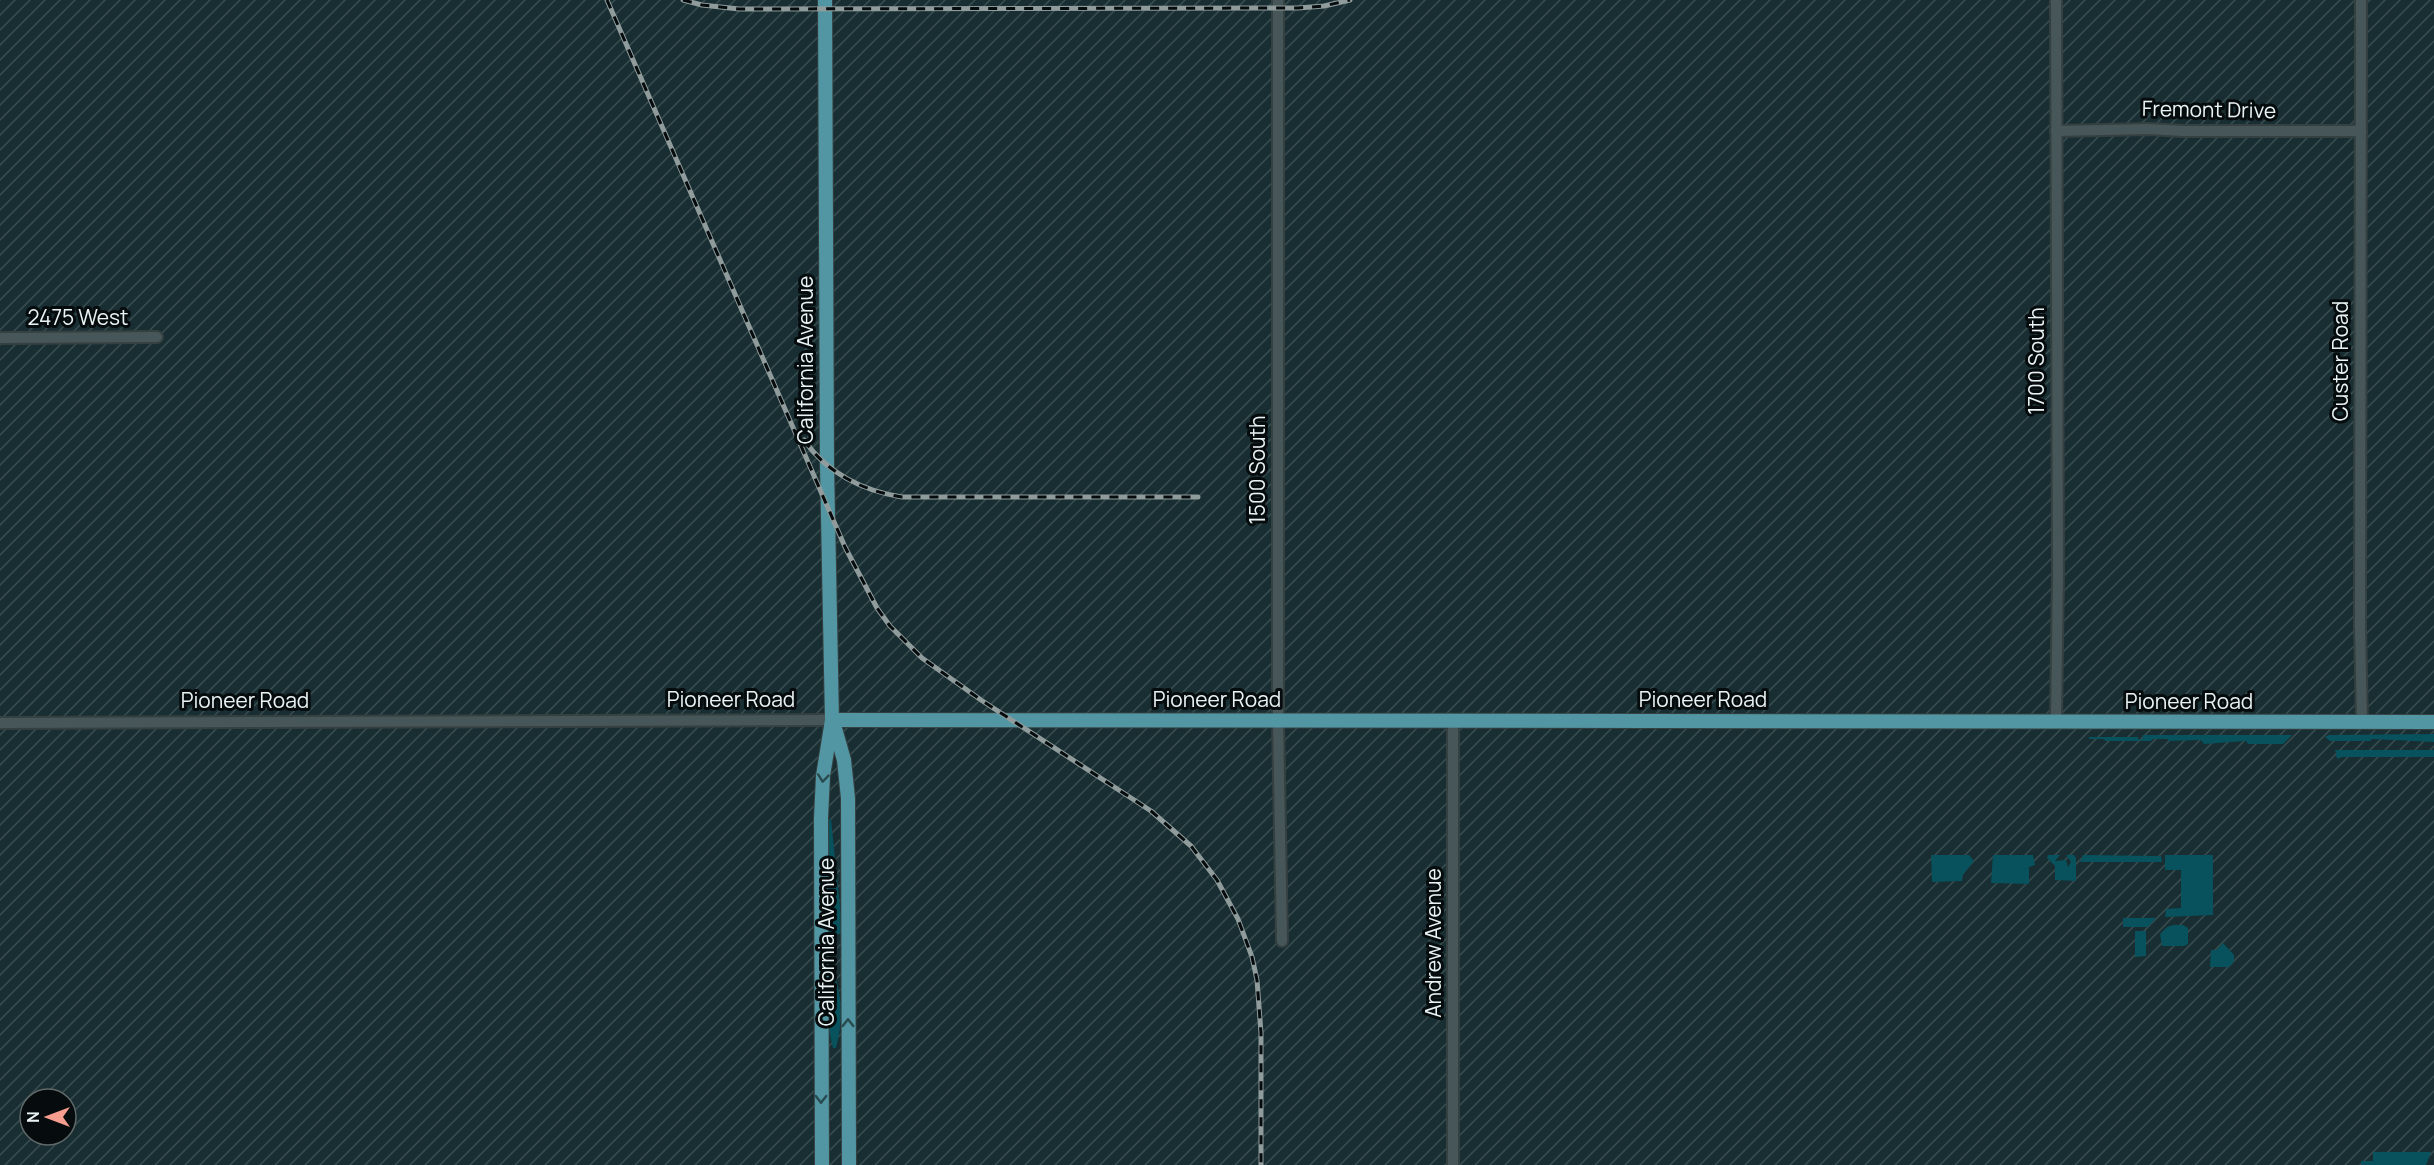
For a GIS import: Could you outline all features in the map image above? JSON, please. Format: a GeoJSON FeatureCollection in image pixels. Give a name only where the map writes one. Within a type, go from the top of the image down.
{"type":"FeatureCollection","features":[{"type":"Feature","properties":{"kind":"main road","name":"California Avenue"},"geometry":{"type":"LineString","coordinates":[[822,1165],[822,796],[832,720],[827,465],[825,0]]}},
{"type":"Feature","properties":{"kind":"main road","name":"California Avenue"},"geometry":{"type":"LineString","coordinates":[[832,720],[844,760],[848,798],[849,1165]]}},
{"type":"Feature","properties":{"kind":"main road","name":"Pioneer Road"},"geometry":{"type":"LineString","coordinates":[[832,720],[2434,722]]}},
{"type":"Feature","properties":{"kind":"main road"},"geometry":{"type":"LineString","coordinates":[[821,961],[848,962]]}},
{"type":"Feature","properties":{"kind":"main road"},"geometry":{"type":"LineString","coordinates":[[821,1069],[849,1068]]}},
{"type":"Feature","properties":{"kind":"main road"},"geometry":{"type":"LineString","coordinates":[[821,1125],[849,1124]]}},
{"type":"Feature","properties":{"kind":"street","name":"1500 South"},"geometry":{"type":"LineString","coordinates":[[1278,0],[1278,721],[1282,941]]}},
{"type":"Feature","properties":{"kind":"street","name":"1700 South"},"geometry":{"type":"LineString","coordinates":[[2056,0],[2058,572],[2056,721]]}},
{"type":"Feature","properties":{"kind":"street","name":"Custer Road"},"geometry":{"type":"LineString","coordinates":[[2361,0],[2360,627],[2362,722]]}},
{"type":"Feature","properties":{"kind":"street","name":"Fremont Drive"},"geometry":{"type":"LineString","coordinates":[[2056,131],[2149,129],[2361,131]]}},
{"type":"Feature","properties":{"kind":"street","name":"2475 West"},"geometry":{"type":"LineString","coordinates":[[0,338],[157,337]]}},
{"type":"Feature","properties":{"kind":"street","name":"Pioneer Road"},"geometry":{"type":"LineString","coordinates":[[0,723],[832,720]]}},
{"type":"Feature","properties":{"kind":"street","name":"Andrew Avenue"},"geometry":{"type":"LineString","coordinates":[[1453,721],[1453,1165]]}},
{"type":"Feature","properties":{"kind":"shaded area"},"geometry":{"type":"Polygon","coordinates":[[[0,0],[2434,0],[2434,1165],[0,1165],[0,0]]]}},
{"type":"Feature","properties":{"kind":"shaded area"},"geometry":{"type":"Polygon","coordinates":[[[2434,734],[2434,742],[2372,739],[2370,741],[2330,741],[2325,737],[2329,735],[2434,734]]]}},
{"type":"Feature","properties":{"kind":"shaded area"},"geometry":{"type":"Polygon","coordinates":[[[2143,735],[2292,735],[2283,744],[2248,744],[2246,741],[2204,744],[2201,740],[2106,741],[2089,739],[2089,737],[2138,737],[2142,740],[2143,735]]]}},
{"type":"Feature","properties":{"kind":"shaded area"},"geometry":{"type":"Polygon","coordinates":[[[2335,750],[2434,750],[2434,757],[2342,757],[2337,759],[2335,750]]]}},
{"type":"Feature","properties":{"kind":"shaded area"},"geometry":{"type":"Polygon","coordinates":[[[831,819],[841,934],[827,934],[827,820],[831,819]]]}},
{"type":"Feature","properties":{"kind":"shaded area"},"geometry":{"type":"Polygon","coordinates":[[[1931,855],[1969,855],[1974,861],[1963,875],[1962,881],[1932,882],[1931,855]]]}},
{"type":"Feature","properties":{"kind":"shaded area"},"geometry":{"type":"Polygon","coordinates":[[[1993,855],[2033,855],[2035,865],[2029,867],[2029,884],[1991,883],[1993,855]]]}},
{"type":"Feature","properties":{"kind":"shaded area"},"geometry":{"type":"Polygon","coordinates":[[[2048,855],[2060,855],[2055,861],[2066,860],[2068,867],[2071,862],[2066,855],[2074,855],[2076,881],[2055,880],[2055,866],[2047,858],[2048,855]]]}},
{"type":"Feature","properties":{"kind":"shaded area"},"geometry":{"type":"Polygon","coordinates":[[[2083,855],[2161,856],[2162,862],[2080,862],[2083,855]]]}},
{"type":"Feature","properties":{"kind":"shaded area"},"geometry":{"type":"Polygon","coordinates":[[[2165,855],[2213,855],[2213,915],[2165,917],[2166,909],[2181,908],[2181,870],[2165,870],[2165,855]]]}},
{"type":"Feature","properties":{"kind":"shaded area"},"geometry":{"type":"Polygon","coordinates":[[[2123,918],[2156,918],[2148,927],[2123,927],[2123,918]]]}},
{"type":"Feature","properties":{"kind":"shaded area"},"geometry":{"type":"Polygon","coordinates":[[[2173,925],[2183,925],[2188,928],[2188,944],[2162,946],[2160,934],[2173,925]]]}},
{"type":"Feature","properties":{"kind":"shaded area"},"geometry":{"type":"Polygon","coordinates":[[[2135,931],[2146,931],[2146,956],[2135,957],[2135,931]]]}},
{"type":"Feature","properties":{"kind":"shaded area"},"geometry":{"type":"Polygon","coordinates":[[[2223,943],[2234,955],[2234,961],[2229,967],[2210,967],[2211,950],[2216,950],[2223,943]]]}},
{"type":"Feature","properties":{"kind":"shaded area"},"geometry":{"type":"Polygon","coordinates":[[[833,971],[839,990],[841,1009],[836,1048],[833,1048],[827,1019],[828,989],[833,971]]]}},
{"type":"Feature","properties":{"kind":"shaded area"},"geometry":{"type":"Polygon","coordinates":[[[2373,1152],[2431,1152],[2426,1165],[2361,1165],[2361,1161],[2373,1161],[2373,1152]]]}},
{"type":"Feature","properties":{"kind":"railway"},"geometry":{"type":"LineString","coordinates":[[607,0],[845,547],[877,608],[890,626],[922,658],[981,700],[1151,811],[1191,846],[1217,880],[1238,919],[1252,957],[1257,980],[1261,1033],[1261,1165]]}},
{"type":"Feature","properties":{"kind":"railway"},"geometry":{"type":"LineString","coordinates":[[683,0],[702,5],[739,9],[1298,8],[1324,6],[1350,0]]}},
{"type":"Feature","properties":{"kind":"railway"},"geometry":{"type":"LineString","coordinates":[[804,440],[824,462],[847,479],[873,490],[902,497],[1198,497]]}}]}
